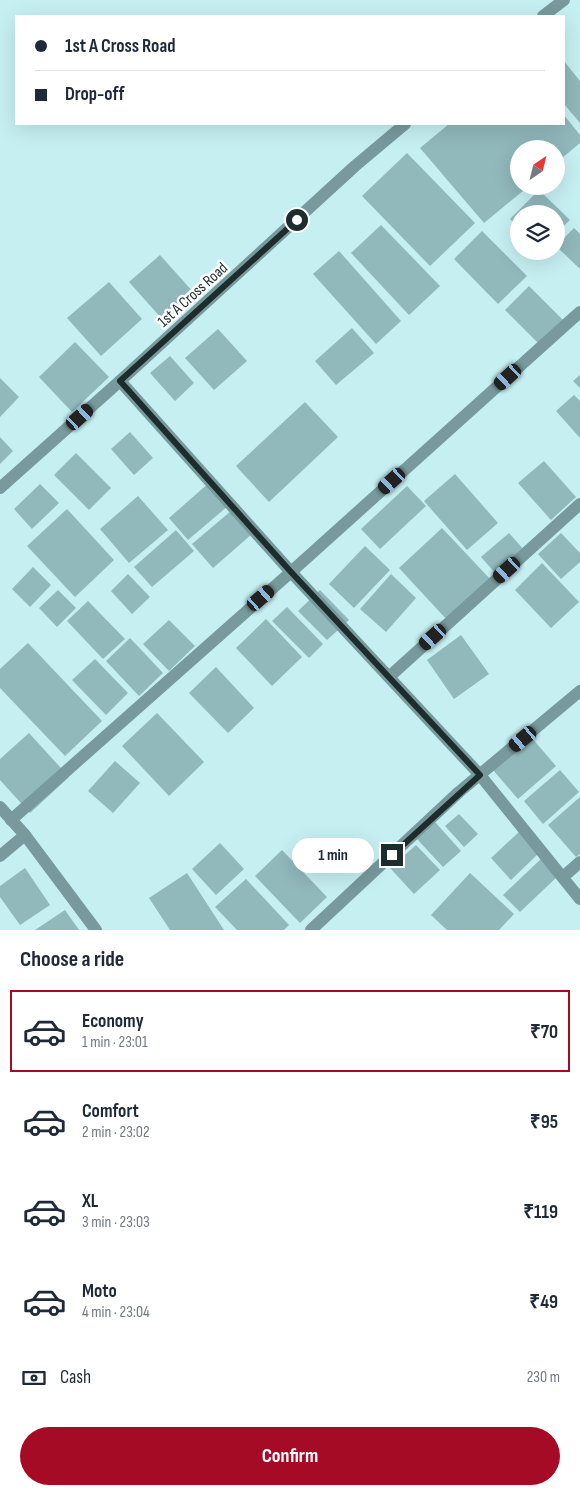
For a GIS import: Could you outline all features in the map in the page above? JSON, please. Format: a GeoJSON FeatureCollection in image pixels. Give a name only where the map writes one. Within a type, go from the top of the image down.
{"type":"FeatureCollection","features":[{"type":"Feature","properties":{"kind":"street"},"geometry":{"type":"LineString","coordinates":[[544,15],[564,0]]}},
{"type":"Feature","properties":{"kind":"street","name":"1st A Cross Road"},"geometry":{"type":"LineString","coordinates":[[0,488],[355,166],[404,125]]}},
{"type":"Feature","properties":{"kind":"street"},"geometry":{"type":"LineString","coordinates":[[11,820],[580,312]]}},
{"type":"Feature","properties":{"kind":"street"},"geometry":{"type":"LineString","coordinates":[[120,381],[291,572],[480,775],[580,899]]}},
{"type":"Feature","properties":{"kind":"street"},"geometry":{"type":"LineString","coordinates":[[389,677],[580,504]]}},
{"type":"Feature","properties":{"kind":"street"},"geometry":{"type":"LineString","coordinates":[[311,930],[480,775],[580,691]]}},
{"type":"Feature","properties":{"kind":"street"},"geometry":{"type":"LineString","coordinates":[[0,807],[25,836],[96,930]]}},
{"type":"Feature","properties":{"kind":"street"},"geometry":{"type":"LineString","coordinates":[[0,856],[25,836]]}},
{"type":"Feature","properties":{"kind":"street"},"geometry":{"type":"LineString","coordinates":[[563,877],[580,862]]}},
{"type":"Feature","properties":{"kind":"building"},"geometry":{"type":"Polygon","coordinates":[[[565,62],[580,81],[580,123],[565,105],[565,62]]]}},
{"type":"Feature","properties":{"kind":"building"},"geometry":{"type":"Polygon","coordinates":[[[565,116],[580,135],[580,143],[565,156],[565,140],[510,140],[510,195],[518,195],[484,223],[420,148],[448,125],[565,125],[565,116]]]}},
{"type":"Feature","properties":{"kind":"building"},"geometry":{"type":"Polygon","coordinates":[[[407,153],[475,223],[430,266],[362,196],[407,153]]]}},
{"type":"Feature","properties":{"kind":"building"},"geometry":{"type":"Polygon","coordinates":[[[534,195],[544,195],[554,205],[524,205],[534,195]]]}},
{"type":"Feature","properties":{"kind":"building"},"geometry":{"type":"Polygon","coordinates":[[[565,215],[570,220],[565,225],[565,215]]]}},
{"type":"Feature","properties":{"kind":"building"},"geometry":{"type":"Polygon","coordinates":[[[381,225],[440,286],[409,315],[351,253],[381,225]]]}},
{"type":"Feature","properties":{"kind":"building"},"geometry":{"type":"Polygon","coordinates":[[[574,228],[580,234],[580,269],[565,255],[565,237],[574,228]]]}},
{"type":"Feature","properties":{"kind":"building"},"geometry":{"type":"Polygon","coordinates":[[[482,231],[527,276],[498,304],[454,259],[482,231]]]}},
{"type":"Feature","properties":{"kind":"building"},"geometry":{"type":"Polygon","coordinates":[[[339,251],[401,321],[376,344],[313,274],[339,251]]]}},
{"type":"Feature","properties":{"kind":"building"},"geometry":{"type":"Polygon","coordinates":[[[160,255],[194,293],[163,320],[129,282],[160,255]]]}},
{"type":"Feature","properties":{"kind":"building"},"geometry":{"type":"Polygon","coordinates":[[[109,282],[142,319],[101,356],[67,318],[109,282]]]}},
{"type":"Feature","properties":{"kind":"building"},"geometry":{"type":"Polygon","coordinates":[[[529,286],[566,323],[542,347],[505,310],[529,286]]]}},
{"type":"Feature","properties":{"kind":"building"},"geometry":{"type":"Polygon","coordinates":[[[352,328],[374,353],[336,385],[315,361],[352,328]]]}},
{"type":"Feature","properties":{"kind":"building"},"geometry":{"type":"Polygon","coordinates":[[[218,329],[247,361],[214,390],[185,358],[218,329]]]}},
{"type":"Feature","properties":{"kind":"building"},"geometry":{"type":"Polygon","coordinates":[[[75,342],[109,377],[72,412],[39,377],[75,342]]]}},
{"type":"Feature","properties":{"kind":"building"},"geometry":{"type":"Polygon","coordinates":[[[170,356],[194,383],[175,401],[150,373],[170,356]]]}},
{"type":"Feature","properties":{"kind":"building"},"geometry":{"type":"Polygon","coordinates":[[[580,375],[580,388],[573,381],[580,375]]]}},
{"type":"Feature","properties":{"kind":"building"},"geometry":{"type":"Polygon","coordinates":[[[0,378],[19,397],[0,417],[0,378]]]}},
{"type":"Feature","properties":{"kind":"building"},"geometry":{"type":"Polygon","coordinates":[[[574,395],[580,401],[580,438],[556,411],[574,395]]]}},
{"type":"Feature","properties":{"kind":"building"},"geometry":{"type":"Polygon","coordinates":[[[305,402],[338,437],[269,502],[236,466],[305,402]]]}},
{"type":"Feature","properties":{"kind":"building"},"geometry":{"type":"Polygon","coordinates":[[[130,432],[153,458],[134,475],[111,449],[130,432]]]}},
{"type":"Feature","properties":{"kind":"building"},"geometry":{"type":"Polygon","coordinates":[[[0,437],[13,451],[0,464],[0,437]]]}},
{"type":"Feature","properties":{"kind":"building"},"geometry":{"type":"Polygon","coordinates":[[[76,453],[111,488],[89,510],[54,475],[76,453]]]}},
{"type":"Feature","properties":{"kind":"building"},"geometry":{"type":"Polygon","coordinates":[[[544,461],[576,497],[551,520],[518,483],[544,461]]]}},
{"type":"Feature","properties":{"kind":"building"},"geometry":{"type":"Polygon","coordinates":[[[455,474],[498,523],[467,550],[424,501],[455,474]]]}},
{"type":"Feature","properties":{"kind":"building"},"geometry":{"type":"Polygon","coordinates":[[[210,482],[229,505],[188,540],[169,518],[210,482]]]}},
{"type":"Feature","properties":{"kind":"building"},"geometry":{"type":"Polygon","coordinates":[[[40,484],[59,503],[32,529],[14,509],[40,484]]]}},
{"type":"Feature","properties":{"kind":"building"},"geometry":{"type":"Polygon","coordinates":[[[407,486],[426,506],[380,549],[361,529],[407,486]]]}},
{"type":"Feature","properties":{"kind":"building"},"geometry":{"type":"Polygon","coordinates":[[[138,496],[168,530],[129,563],[100,529],[138,496]]]}},
{"type":"Feature","properties":{"kind":"building"},"geometry":{"type":"Polygon","coordinates":[[[67,509],[114,560],[75,597],[27,546],[67,509]]]}},
{"type":"Feature","properties":{"kind":"building"},"geometry":{"type":"Polygon","coordinates":[[[231,511],[252,534],[213,568],[192,544],[231,511]]]}},
{"type":"Feature","properties":{"kind":"building"},"geometry":{"type":"Polygon","coordinates":[[[442,528],[491,580],[448,621],[399,568],[442,528]]]}},
{"type":"Feature","properties":{"kind":"building"},"geometry":{"type":"Polygon","coordinates":[[[176,530],[194,551],[152,587],[134,567],[176,530]]]}},
{"type":"Feature","properties":{"kind":"building"},"geometry":{"type":"Polygon","coordinates":[[[509,533],[525,551],[497,575],[481,557],[509,533]]]}},
{"type":"Feature","properties":{"kind":"building"},"geometry":{"type":"Polygon","coordinates":[[[561,533],[580,553],[580,562],[561,579],[538,554],[561,533]]]}},
{"type":"Feature","properties":{"kind":"building"},"geometry":{"type":"Polygon","coordinates":[[[365,546],[390,570],[354,608],[329,584],[365,546]]]}},
{"type":"Feature","properties":{"kind":"building"},"geometry":{"type":"Polygon","coordinates":[[[542,563],[579,602],[551,628],[515,590],[542,563]]]}},
{"type":"Feature","properties":{"kind":"building"},"geometry":{"type":"Polygon","coordinates":[[[33,567],[51,585],[30,607],[12,589],[33,567]]]}},
{"type":"Feature","properties":{"kind":"building"},"geometry":{"type":"Polygon","coordinates":[[[128,574],[150,597],[132,614],[111,591],[128,574]]]}},
{"type":"Feature","properties":{"kind":"building"},"geometry":{"type":"Polygon","coordinates":[[[391,574],[416,598],[386,632],[360,609],[391,574]]]}},
{"type":"Feature","properties":{"kind":"building"},"geometry":{"type":"Polygon","coordinates":[[[58,590],[76,608],[57,627],[39,608],[58,590]]]}},
{"type":"Feature","properties":{"kind":"building"},"geometry":{"type":"Polygon","coordinates":[[[320,590],[349,620],[327,640],[298,611],[320,590]]]}},
{"type":"Feature","properties":{"kind":"building"},"geometry":{"type":"Polygon","coordinates":[[[88,601],[125,639],[103,659],[67,621],[88,601]]]}},
{"type":"Feature","properties":{"kind":"building"},"geometry":{"type":"Polygon","coordinates":[[[287,607],[323,644],[309,658],[272,621],[287,607]]]}},
{"type":"Feature","properties":{"kind":"building"},"geometry":{"type":"Polygon","coordinates":[[[266,619],[302,657],[272,686],[236,648],[266,619]]]}},
{"type":"Feature","properties":{"kind":"building"},"geometry":{"type":"Polygon","coordinates":[[[169,620],[195,646],[169,671],[143,644],[169,620]]]}},
{"type":"Feature","properties":{"kind":"building"},"geometry":{"type":"Polygon","coordinates":[[[461,635],[489,674],[454,699],[427,660],[461,635]]]}},
{"type":"Feature","properties":{"kind":"building"},"geometry":{"type":"Polygon","coordinates":[[[130,638],[163,673],[139,696],[106,661],[130,638]]]}},
{"type":"Feature","properties":{"kind":"building"},"geometry":{"type":"Polygon","coordinates":[[[28,643],[102,721],[65,756],[0,688],[0,669],[28,643]]]}},
{"type":"Feature","properties":{"kind":"building"},"geometry":{"type":"Polygon","coordinates":[[[95,659],[128,693],[106,715],[72,680],[95,659]]]}},
{"type":"Feature","properties":{"kind":"building"},"geometry":{"type":"Polygon","coordinates":[[[216,667],[254,708],[228,733],[189,693],[216,667]]]}},
{"type":"Feature","properties":{"kind":"building"},"geometry":{"type":"Polygon","coordinates":[[[157,713],[204,762],[169,796],[122,746],[157,713]]]}},
{"type":"Feature","properties":{"kind":"building"},"geometry":{"type":"Polygon","coordinates":[[[29,733],[69,777],[30,813],[0,780],[0,759],[29,733]]]}},
{"type":"Feature","properties":{"kind":"building"},"geometry":{"type":"Polygon","coordinates":[[[531,737],[556,766],[518,799],[493,770],[531,737]]]}},
{"type":"Feature","properties":{"kind":"building"},"geometry":{"type":"Polygon","coordinates":[[[115,761],[140,783],[113,813],[88,791],[115,761]]]}},
{"type":"Feature","properties":{"kind":"building"},"geometry":{"type":"Polygon","coordinates":[[[560,770],[579,792],[543,824],[524,801],[560,770]]]}},
{"type":"Feature","properties":{"kind":"building"},"geometry":{"type":"Polygon","coordinates":[[[580,797],[580,854],[576,857],[548,825],[580,797]]]}},
{"type":"Feature","properties":{"kind":"building"},"geometry":{"type":"Polygon","coordinates":[[[459,814],[478,834],[464,847],[445,826],[459,814]]]}},
{"type":"Feature","properties":{"kind":"building"},"geometry":{"type":"Polygon","coordinates":[[[435,822],[461,851],[443,867],[417,839],[435,822]]]}},
{"type":"Feature","properties":{"kind":"building"},"geometry":{"type":"Polygon","coordinates":[[[520,831],[539,853],[511,880],[491,858],[520,831]]]}},
{"type":"Feature","properties":{"kind":"building"},"geometry":{"type":"Polygon","coordinates":[[[220,843],[244,869],[216,895],[192,869],[220,843]]]}},
{"type":"Feature","properties":{"kind":"building"},"geometry":{"type":"Polygon","coordinates":[[[416,845],[440,870],[414,894],[390,868],[416,845]]]}},
{"type":"Feature","properties":{"kind":"building"},"geometry":{"type":"Polygon","coordinates":[[[282,850],[327,897],[300,923],[255,876],[282,850]]]}},
{"type":"Feature","properties":{"kind":"building"},"geometry":{"type":"Polygon","coordinates":[[[542,858],[558,876],[520,912],[503,895],[542,858]]]}},
{"type":"Feature","properties":{"kind":"building"},"geometry":{"type":"Polygon","coordinates":[[[25,868],[50,905],[20,925],[0,897],[0,886],[25,868]]]}},
{"type":"Feature","properties":{"kind":"building"},"geometry":{"type":"Polygon","coordinates":[[[187,873],[224,930],[170,930],[149,898],[187,873]]]}},
{"type":"Feature","properties":{"kind":"building"},"geometry":{"type":"Polygon","coordinates":[[[470,873],[514,914],[499,930],[447,930],[431,915],[470,873]]]}},
{"type":"Feature","properties":{"kind":"building"},"geometry":{"type":"Polygon","coordinates":[[[246,879],[289,925],[284,930],[237,930],[215,907],[246,879]]]}},
{"type":"Feature","properties":{"kind":"building"},"geometry":{"type":"Polygon","coordinates":[[[65,910],[79,930],[35,930],[65,910]]]}},
{"type":"Feature","properties":{"kind":"route"},"geometry":{"type":"LineString","coordinates":[[297,220],[120,381],[291,572],[480,775],[459,792],[392,855]]}}]}
